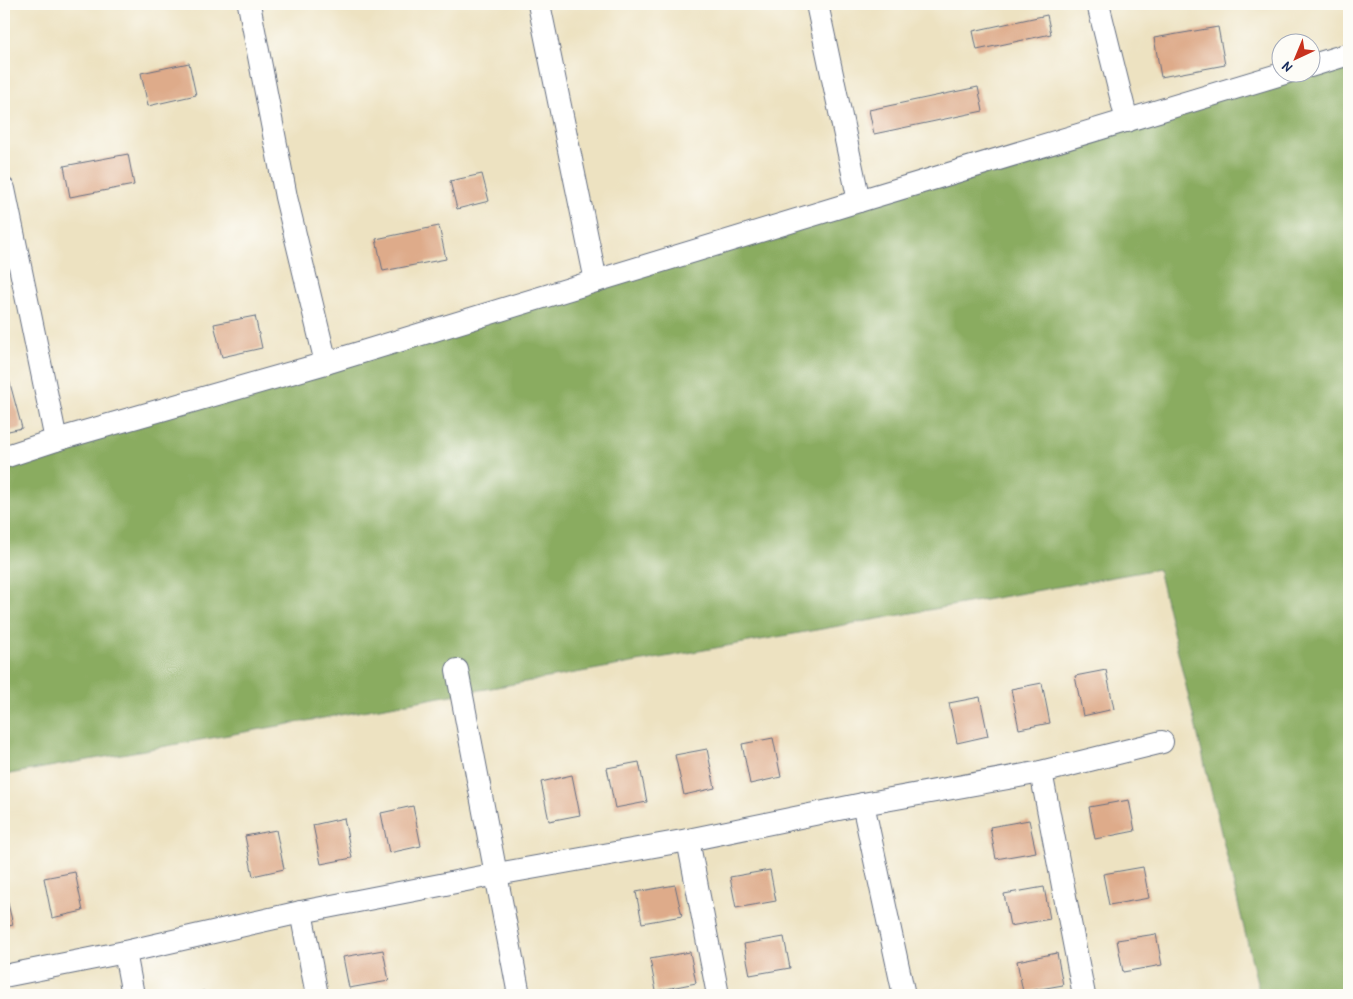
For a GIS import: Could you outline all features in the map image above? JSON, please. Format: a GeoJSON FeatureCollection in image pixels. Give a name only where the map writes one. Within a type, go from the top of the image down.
{"type":"FeatureCollection","features":[{"type":"Feature","properties":{"kind":"street"},"geometry":{"type":"LineString","coordinates":[[249,4],[286,196],[326,363]]}},
{"type":"Feature","properties":{"kind":"street"},"geometry":{"type":"LineString","coordinates":[[539,4],[596,281]]}},
{"type":"Feature","properties":{"kind":"street"},"geometry":{"type":"LineString","coordinates":[[817,4],[859,200]]}},
{"type":"Feature","properties":{"kind":"street"},"geometry":{"type":"LineString","coordinates":[[1098,4],[1127,121]]}},
{"type":"Feature","properties":{"kind":"street"},"geometry":{"type":"LineString","coordinates":[[1320,63],[1349,54]]}},
{"type":"Feature","properties":{"kind":"street"},"geometry":{"type":"LineString","coordinates":[[4,457],[56,440],[326,363],[859,200],[1270,77]]}},
{"type":"Feature","properties":{"kind":"street"},"geometry":{"type":"LineString","coordinates":[[4,189],[56,440]]}},
{"type":"Feature","properties":{"kind":"street"},"geometry":{"type":"LineString","coordinates":[[458,670],[519,995]]}},
{"type":"Feature","properties":{"kind":"street"},"geometry":{"type":"LineString","coordinates":[[4,976],[125,952],[301,912],[497,874],[688,840],[863,804],[1041,772],[1162,742]]}},
{"type":"Feature","properties":{"kind":"street"},"geometry":{"type":"LineString","coordinates":[[1041,772],[1084,995]]}},
{"type":"Feature","properties":{"kind":"street"},"geometry":{"type":"LineString","coordinates":[[863,804],[904,995]]}},
{"type":"Feature","properties":{"kind":"street"},"geometry":{"type":"LineString","coordinates":[[688,840],[718,995]]}},
{"type":"Feature","properties":{"kind":"street"},"geometry":{"type":"LineString","coordinates":[[301,912],[317,995]]}},
{"type":"Feature","properties":{"kind":"street"},"geometry":{"type":"LineString","coordinates":[[125,952],[133,995]]}},
{"type":"Feature","properties":{"kind":"green space"},"geometry":{"type":"Polygon","coordinates":[[[1349,56],[1349,995],[1260,995],[1158,569],[4,775],[4,461],[1270,81],[1320,82],[1320,68],[1349,56]]]}},
{"type":"Feature","properties":{"kind":"building"},"geometry":{"type":"Polygon","coordinates":[[[1047,15],[1051,34],[977,50],[973,31],[1047,15]]]}},
{"type":"Feature","properties":{"kind":"building"},"geometry":{"type":"Polygon","coordinates":[[[1218,27],[1225,65],[1161,77],[1154,38],[1218,27]]]}},
{"type":"Feature","properties":{"kind":"building"},"geometry":{"type":"Polygon","coordinates":[[[189,63],[196,95],[148,106],[141,73],[189,63]]]}},
{"type":"Feature","properties":{"kind":"building"},"geometry":{"type":"Polygon","coordinates":[[[978,87],[983,111],[874,134],[869,110],[978,87]]]}},
{"type":"Feature","properties":{"kind":"building"},"geometry":{"type":"Polygon","coordinates":[[[128,154],[134,185],[70,197],[64,166],[128,154]]]}},
{"type":"Feature","properties":{"kind":"building"},"geometry":{"type":"Polygon","coordinates":[[[482,174],[489,201],[457,209],[450,181],[482,174]]]}},
{"type":"Feature","properties":{"kind":"building"},"geometry":{"type":"Polygon","coordinates":[[[439,226],[446,259],[383,271],[376,239],[439,226]]]}},
{"type":"Feature","properties":{"kind":"building"},"geometry":{"type":"Polygon","coordinates":[[[255,316],[262,348],[222,357],[214,324],[255,316]]]}},
{"type":"Feature","properties":{"kind":"building"},"geometry":{"type":"Polygon","coordinates":[[[8,376],[22,428],[4,432],[4,377],[8,376]]]}},
{"type":"Feature","properties":{"kind":"building"},"geometry":{"type":"Polygon","coordinates":[[[1106,670],[1114,709],[1083,716],[1075,676],[1106,670]]]}},
{"type":"Feature","properties":{"kind":"building"},"geometry":{"type":"Polygon","coordinates":[[[1042,683],[1050,723],[1019,729],[1011,689],[1042,683]]]}},
{"type":"Feature","properties":{"kind":"building"},"geometry":{"type":"Polygon","coordinates":[[[980,697],[988,736],[957,743],[949,703],[980,697]]]}},
{"type":"Feature","properties":{"kind":"building"},"geometry":{"type":"Polygon","coordinates":[[[773,738],[781,777],[750,784],[742,744],[773,738]]]}},
{"type":"Feature","properties":{"kind":"building"},"geometry":{"type":"Polygon","coordinates":[[[707,749],[715,788],[684,795],[675,755],[707,749]]]}},
{"type":"Feature","properties":{"kind":"building"},"geometry":{"type":"Polygon","coordinates":[[[639,762],[647,802],[615,808],[607,768],[639,762]]]}},
{"type":"Feature","properties":{"kind":"building"},"geometry":{"type":"Polygon","coordinates":[[[572,775],[580,815],[549,821],[541,782],[572,775]]]}},
{"type":"Feature","properties":{"kind":"building"},"geometry":{"type":"Polygon","coordinates":[[[1129,800],[1135,831],[1095,839],[1089,807],[1129,800]]]}},
{"type":"Feature","properties":{"kind":"building"},"geometry":{"type":"Polygon","coordinates":[[[413,806],[421,846],[389,853],[381,813],[413,806]]]}},
{"type":"Feature","properties":{"kind":"building"},"geometry":{"type":"Polygon","coordinates":[[[344,818],[352,858],[321,864],[313,825],[344,818]]]}},
{"type":"Feature","properties":{"kind":"building"},"geometry":{"type":"Polygon","coordinates":[[[1029,820],[1036,852],[996,859],[990,827],[1029,820]]]}},
{"type":"Feature","properties":{"kind":"building"},"geometry":{"type":"Polygon","coordinates":[[[276,830],[284,869],[253,876],[245,836],[276,830]]]}},
{"type":"Feature","properties":{"kind":"building"},"geometry":{"type":"Polygon","coordinates":[[[1143,867],[1149,898],[1109,905],[1103,874],[1143,867]]]}},
{"type":"Feature","properties":{"kind":"building"},"geometry":{"type":"Polygon","coordinates":[[[770,870],[776,901],[736,908],[730,877],[770,870]]]}},
{"type":"Feature","properties":{"kind":"building"},"geometry":{"type":"Polygon","coordinates":[[[75,872],[83,911],[52,918],[44,878],[75,872]]]}},
{"type":"Feature","properties":{"kind":"building"},"geometry":{"type":"Polygon","coordinates":[[[675,885],[682,916],[642,923],[636,892],[675,885]]]}},
{"type":"Feature","properties":{"kind":"building"},"geometry":{"type":"Polygon","coordinates":[[[4,886],[13,925],[4,927],[4,886]]]}},
{"type":"Feature","properties":{"kind":"building"},"geometry":{"type":"Polygon","coordinates":[[[1044,887],[1050,919],[1010,926],[1004,894],[1044,887]]]}},
{"type":"Feature","properties":{"kind":"building"},"geometry":{"type":"Polygon","coordinates":[[[1156,934],[1162,965],[1123,972],[1117,940],[1156,934]]]}},
{"type":"Feature","properties":{"kind":"building"},"geometry":{"type":"Polygon","coordinates":[[[784,937],[790,968],[750,975],[744,944],[784,937]]]}},
{"type":"Feature","properties":{"kind":"building"},"geometry":{"type":"Polygon","coordinates":[[[383,950],[389,981],[349,988],[343,957],[383,950]]]}},
{"type":"Feature","properties":{"kind":"building"},"geometry":{"type":"Polygon","coordinates":[[[690,952],[696,983],[656,991],[650,959],[690,952]]]}},
{"type":"Feature","properties":{"kind":"building"},"geometry":{"type":"Polygon","coordinates":[[[1057,953],[1063,985],[1023,992],[1017,961],[1057,953]]]}},
{"type":"Feature","properties":{"kind":"building"},"geometry":{"type":"Polygon","coordinates":[[[204,991],[204,995],[185,995],[185,994],[204,991]]]}}]}
